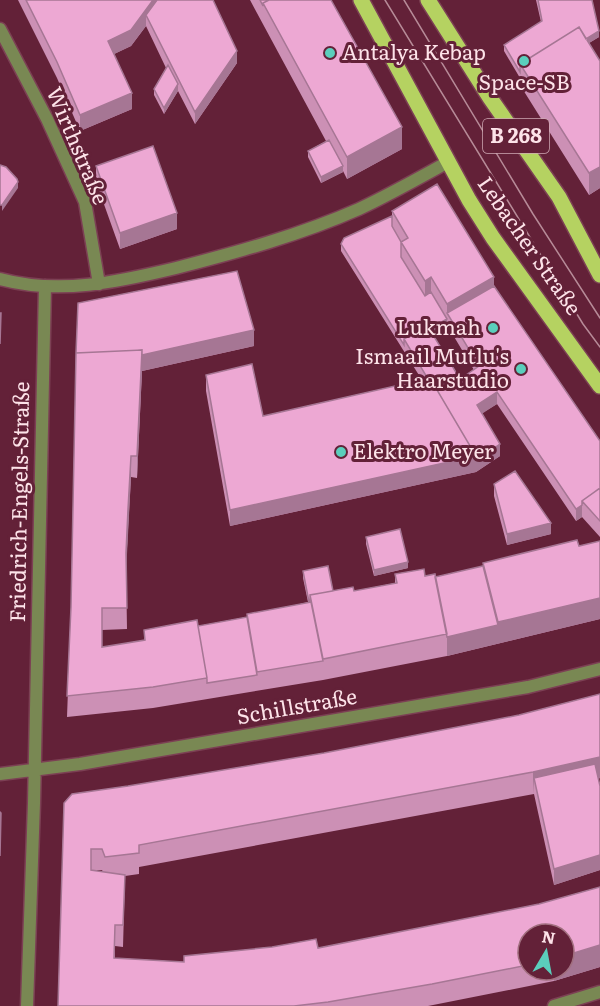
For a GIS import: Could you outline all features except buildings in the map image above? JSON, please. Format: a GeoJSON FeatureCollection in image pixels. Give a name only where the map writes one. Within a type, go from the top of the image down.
{"type":"FeatureCollection","features":[{"type":"Feature","properties":{"kind":"main road","name":"Lebacher Straße"},"geometry":{"type":"LineString","coordinates":[[361,0],[448,162],[493,238],[600,386]]}},
{"type":"Feature","properties":{"kind":"main road","name":"Lebacher Straße"},"geometry":{"type":"LineString","coordinates":[[428,0],[490,98],[559,197],[600,275]]}},
{"type":"Feature","properties":{"kind":"street","name":"Wirthstraße"},"geometry":{"type":"LineString","coordinates":[[0,30],[47,119],[85,202],[99,284]]}},
{"type":"Feature","properties":{"kind":"street"},"geometry":{"type":"LineString","coordinates":[[0,279],[45,286],[99,284],[237,253],[359,209],[448,162]]}},
{"type":"Feature","properties":{"kind":"street","name":"Friedrich-Engels-Straße"},"geometry":{"type":"LineString","coordinates":[[27,1006],[35,769],[45,286]]}},
{"type":"Feature","properties":{"kind":"street","name":"Schillstraße"},"geometry":{"type":"LineString","coordinates":[[0,774],[80,764],[516,689],[600,669]]}},
{"type":"Feature","properties":{"kind":"street"},"geometry":{"type":"LineString","coordinates":[[554,1006],[600,992]]}},
{"type":"Feature","properties":{"kind":"tram line"},"geometry":{"type":"LineString","coordinates":[[385,0],[583,324],[600,347]]}},
{"type":"Feature","properties":{"kind":"tram line"},"geometry":{"type":"LineString","coordinates":[[404,0],[533,214],[600,318]]}},
{"type":"Feature","properties":{"kind":"place","name":"Antalya Kebap"},"geometry":{"type":"Point","coordinates":[330,53]}},
{"type":"Feature","properties":{"kind":"place","name":"Space-SB"},"geometry":{"type":"Point","coordinates":[524,61]}},
{"type":"Feature","properties":{"kind":"place","name":"Lukmah"},"geometry":{"type":"Point","coordinates":[493,328]}},
{"type":"Feature","properties":{"kind":"place","name":"Ismaail Mutlu's Haarstudio"},"geometry":{"type":"Point","coordinates":[521,369]}},
{"type":"Feature","properties":{"kind":"place","name":"Elektro Meyer"},"geometry":{"type":"Point","coordinates":[341,452]}}]}
